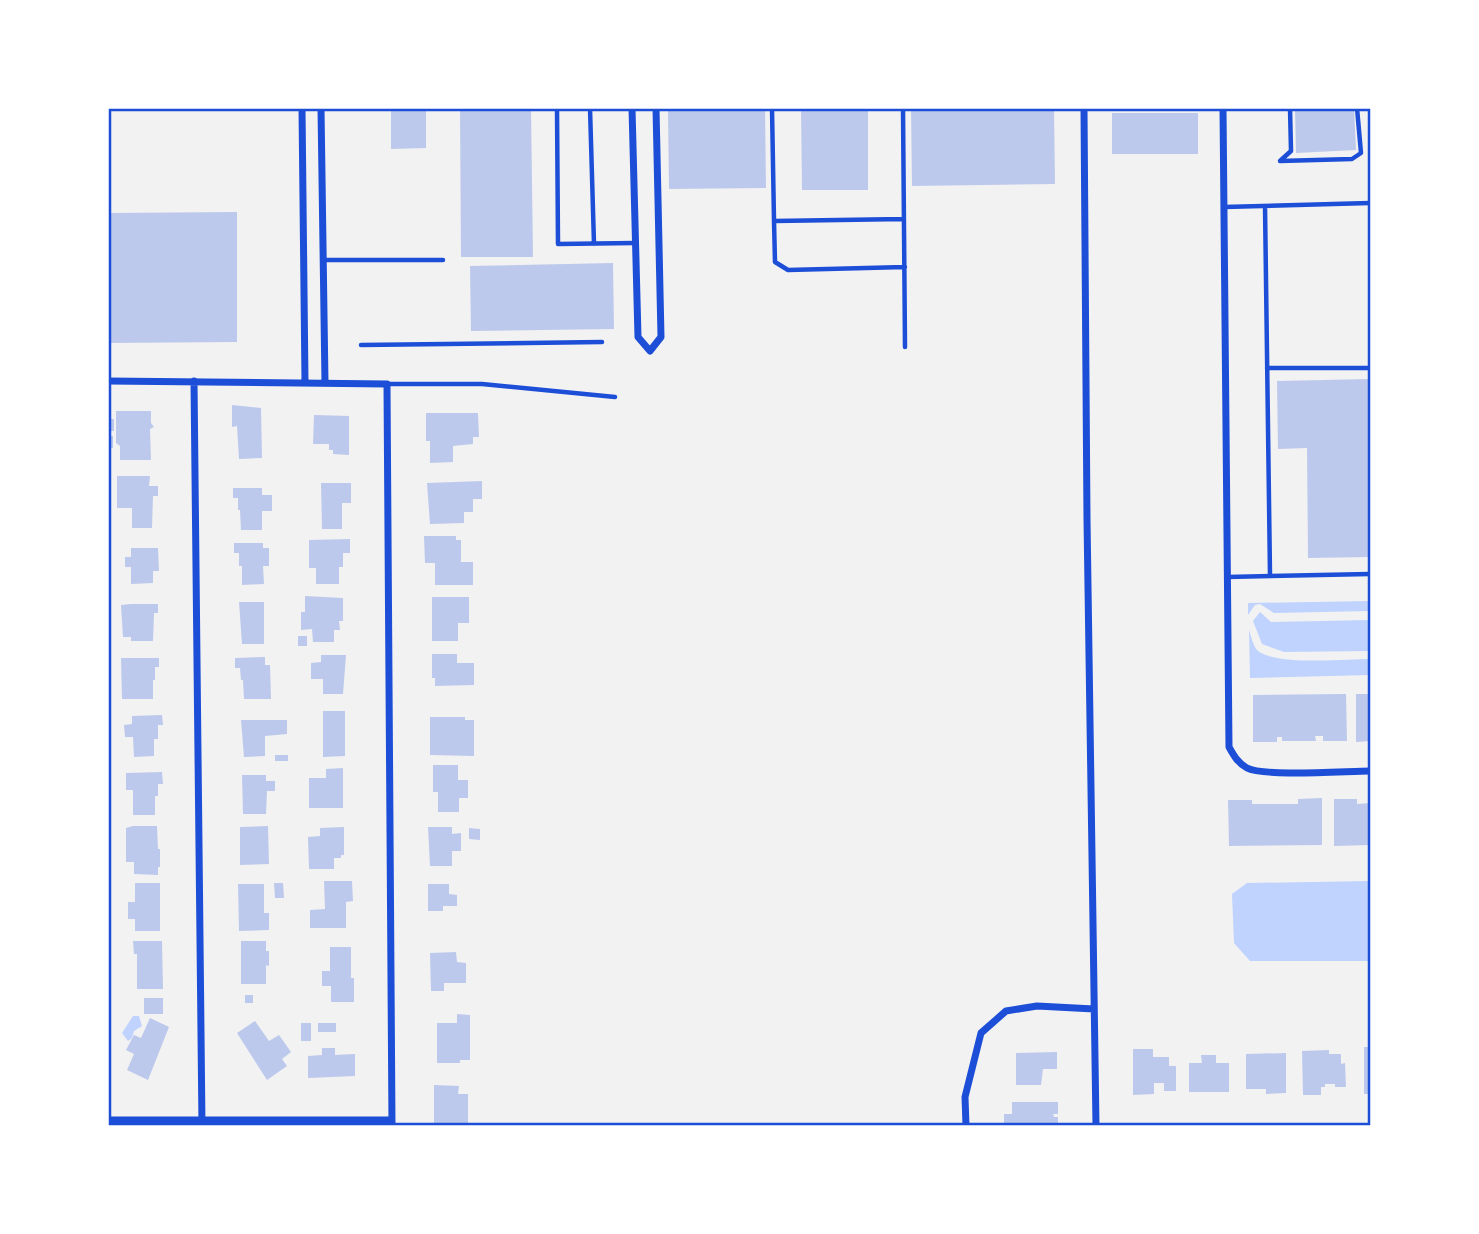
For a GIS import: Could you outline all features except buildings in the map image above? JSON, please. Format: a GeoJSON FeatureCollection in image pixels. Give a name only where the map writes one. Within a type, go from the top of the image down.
{"type":"FeatureCollection","features":[{"type":"Feature","properties":{"kind":"street"},"geometry":{"type":"LineString","coordinates":[[302,108],[305,382]]}},
{"type":"Feature","properties":{"kind":"street"},"geometry":{"type":"LineString","coordinates":[[321,108],[325,383]]}},
{"type":"Feature","properties":{"kind":"street"},"geometry":{"type":"LineString","coordinates":[[632,108],[638,338],[650,351],[661,337],[656,108]]}},
{"type":"Feature","properties":{"kind":"street"},"geometry":{"type":"LineString","coordinates":[[1084,108],[1096,1125]]}},
{"type":"Feature","properties":{"kind":"street"},"geometry":{"type":"LineString","coordinates":[[1223,108],[1229,747],[1237,761],[1250,769],[1272,772],[1370,771]]}},
{"type":"Feature","properties":{"kind":"street"},"geometry":{"type":"LineString","coordinates":[[108,381],[387,384],[392,1123],[108,1120]]}},
{"type":"Feature","properties":{"kind":"street"},"geometry":{"type":"LineString","coordinates":[[194,381],[202,1123]]}},
{"type":"Feature","properties":{"kind":"street"},"geometry":{"type":"LineString","coordinates":[[966,1125],[965,1097],[981,1033],[1006,1011],[1037,1006],[1094,1009]]}},
{"type":"Feature","properties":{"kind":"lane"},"geometry":{"type":"LineString","coordinates":[[557,108],[558,244],[636,243]]}},
{"type":"Feature","properties":{"kind":"lane"},"geometry":{"type":"LineString","coordinates":[[590,108],[594,244]]}},
{"type":"Feature","properties":{"kind":"lane"},"geometry":{"type":"LineString","coordinates":[[772,108],[775,262],[788,270],[905,267]]}},
{"type":"Feature","properties":{"kind":"lane"},"geometry":{"type":"LineString","coordinates":[[903,108],[905,347]]}},
{"type":"Feature","properties":{"kind":"lane"},"geometry":{"type":"LineString","coordinates":[[1290,108],[1291,151],[1280,161],[1352,159],[1361,153],[1357,108]]}},
{"type":"Feature","properties":{"kind":"lane"},"geometry":{"type":"LineString","coordinates":[[1224,207],[1370,202]]}},
{"type":"Feature","properties":{"kind":"lane"},"geometry":{"type":"LineString","coordinates":[[1265,206],[1270,575]]}},
{"type":"Feature","properties":{"kind":"lane"},"geometry":{"type":"LineString","coordinates":[[774,221],[904,219]]}},
{"type":"Feature","properties":{"kind":"lane"},"geometry":{"type":"LineString","coordinates":[[324,260],[443,260]]}},
{"type":"Feature","properties":{"kind":"lane"},"geometry":{"type":"LineString","coordinates":[[361,345],[602,342]]}},
{"type":"Feature","properties":{"kind":"lane"},"geometry":{"type":"LineString","coordinates":[[1267,368],[1370,368]]}},
{"type":"Feature","properties":{"kind":"lane"},"geometry":{"type":"LineString","coordinates":[[387,384],[482,384],[615,397]]}},
{"type":"Feature","properties":{"kind":"lane"},"geometry":{"type":"LineString","coordinates":[[1227,577],[1370,574]]}},
{"type":"Feature","properties":{"kind":"water"},"geometry":{"type":"Polygon","coordinates":[[[1370,601],[1370,611],[1274,613],[1260,604],[1255,605],[1248,615],[1248,603],[1370,601]]]}},
{"type":"Feature","properties":{"kind":"water"},"geometry":{"type":"Polygon","coordinates":[[[1260,612],[1271,622],[1370,620],[1370,651],[1284,652],[1262,644],[1253,621],[1260,612]]]}},
{"type":"Feature","properties":{"kind":"water"},"geometry":{"type":"Polygon","coordinates":[[[1249,630],[1257,650],[1266,655],[1294,660],[1370,659],[1370,675],[1250,678],[1249,630]]]}},
{"type":"Feature","properties":{"kind":"water"},"geometry":{"type":"Polygon","coordinates":[[[1370,881],[1370,961],[1250,961],[1234,943],[1232,894],[1247,883],[1370,881]]]}},
{"type":"Feature","properties":{"kind":"water"},"geometry":{"type":"Polygon","coordinates":[[[133,1016],[139,1016],[142,1026],[134,1031],[128,1041],[122,1033],[133,1016]]]}}]}
